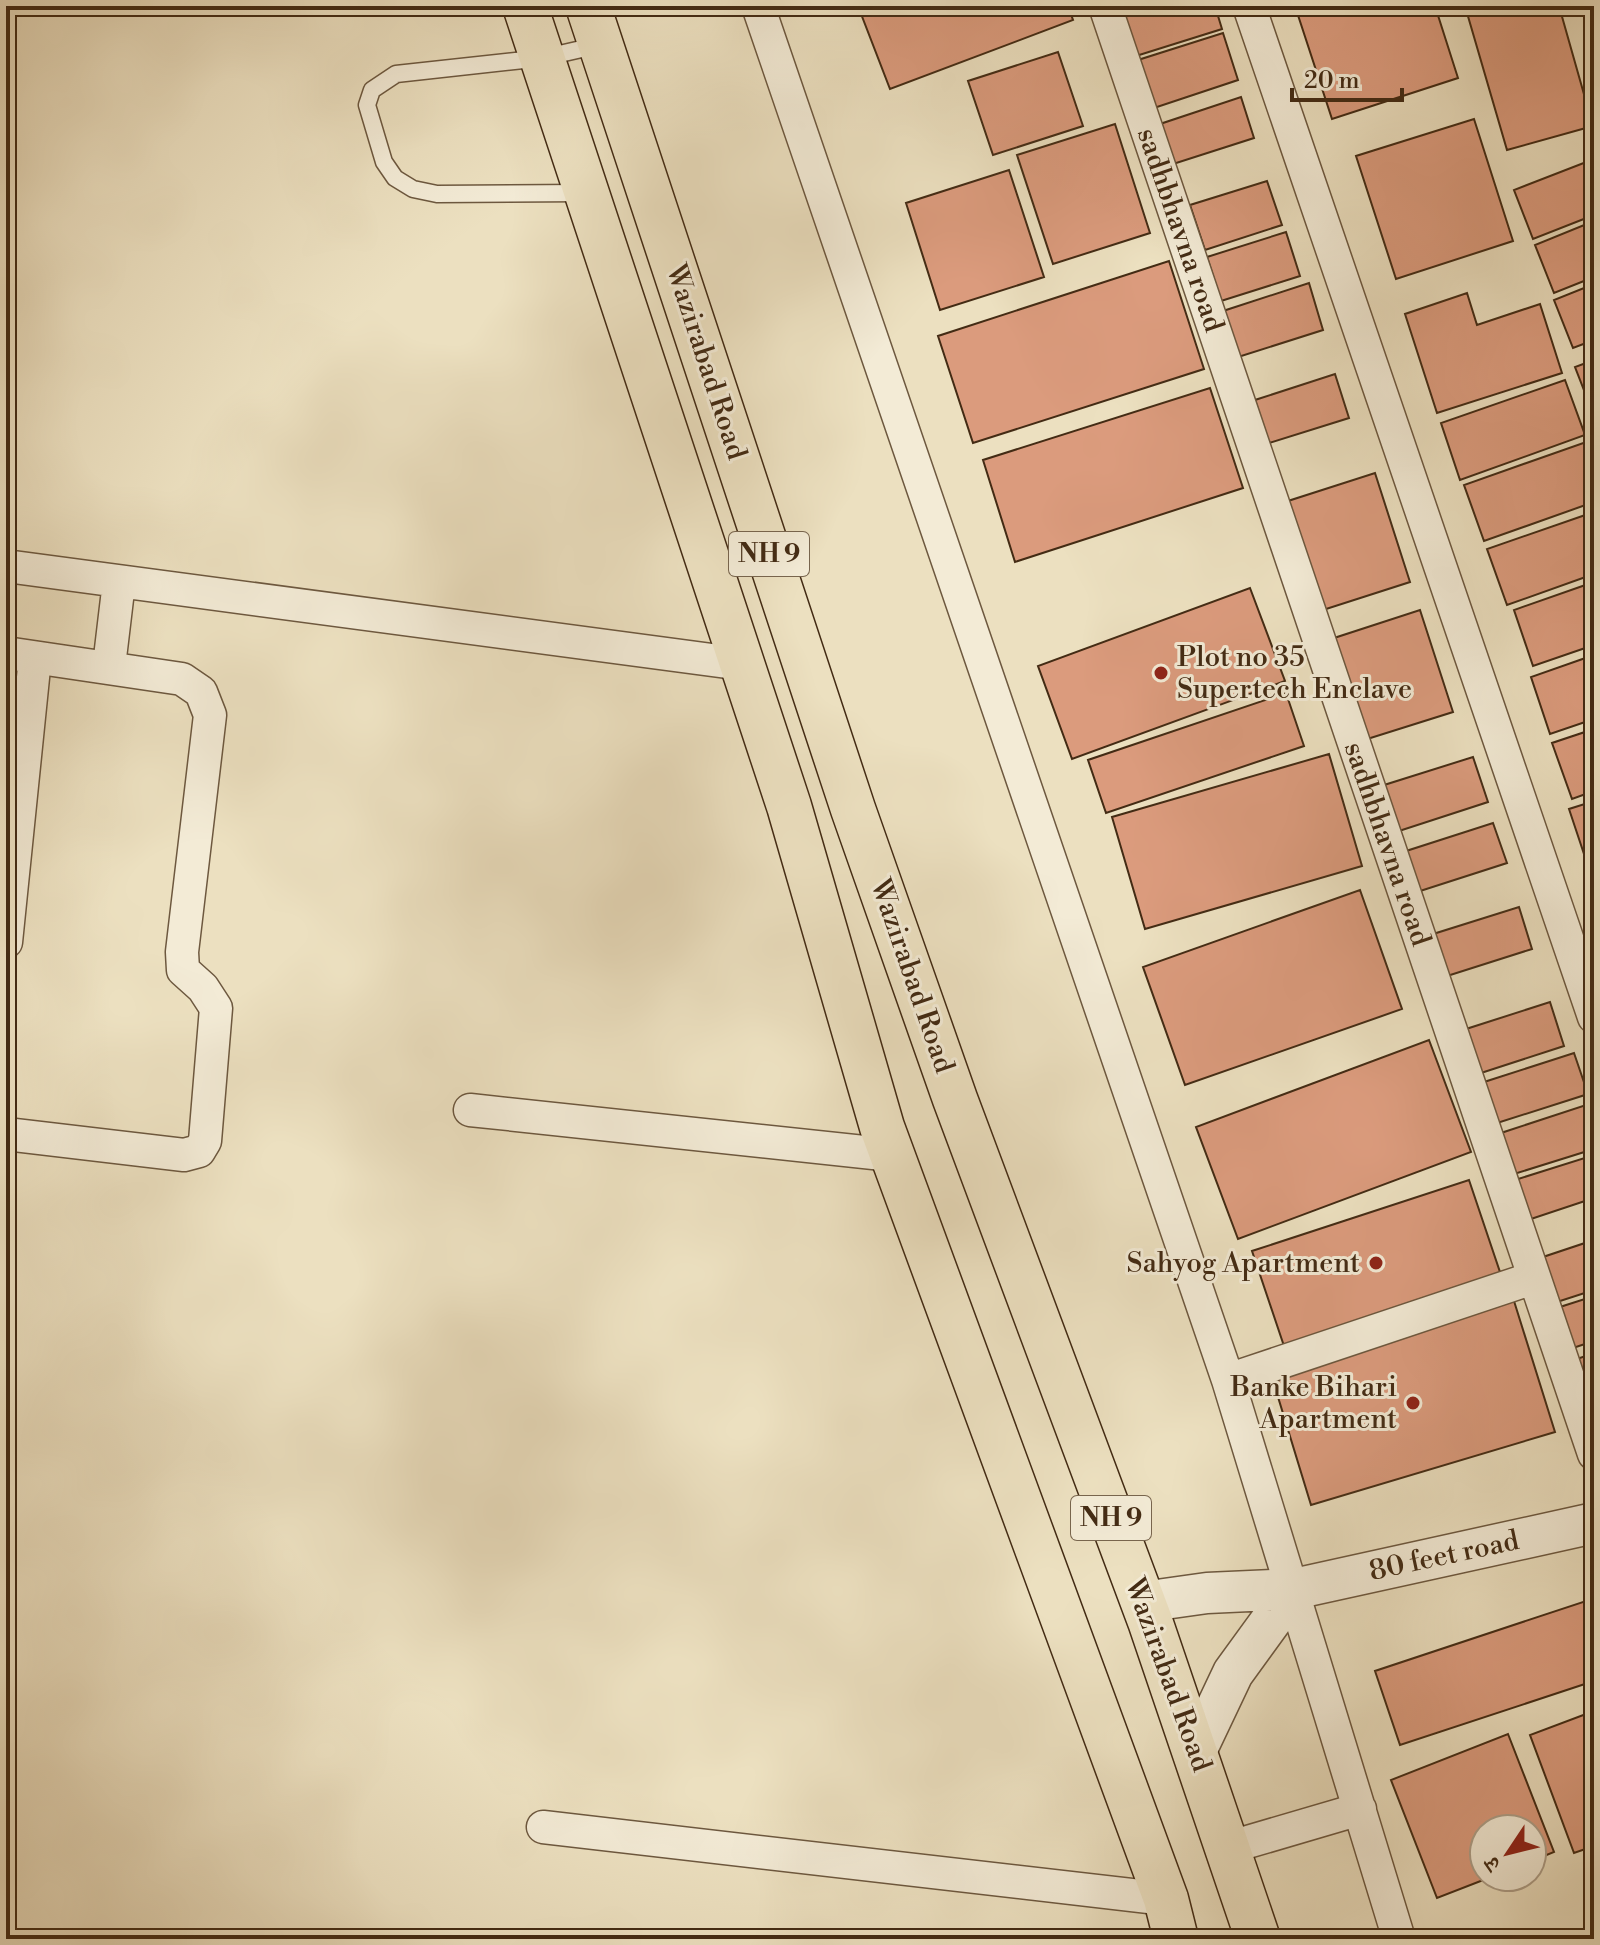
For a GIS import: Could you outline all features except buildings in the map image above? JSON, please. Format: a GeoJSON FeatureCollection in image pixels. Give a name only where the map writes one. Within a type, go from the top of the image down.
{"type":"FeatureCollection","features":[{"type":"Feature","properties":{"kind":"highway"},"geometry":{"type":"LineString","coordinates":[[525,6],[789,806],[887,1141]]}},
{"type":"Feature","properties":{"kind":"highway","name":"Wazirabad Road"},"geometry":{"type":"LineString","coordinates":[[594,25],[858,824],[961,1114],[1143,1602],[1258,1939]]}},
{"type":"Feature","properties":{"kind":"highway","name":"NH 9"},"geometry":{"type":"LineString","coordinates":[[887,1141],[1171,1919]]}},
{"type":"Feature","properties":{"kind":"street"},"geometry":{"type":"LineString","coordinates":[[758,6],[1228,1380],[1399,1939]]}},
{"type":"Feature","properties":{"kind":"street","name":"sadhbhavna road"},"geometry":{"type":"LineString","coordinates":[[1105,6],[1594,1454]]}},
{"type":"Feature","properties":{"kind":"street"},"geometry":{"type":"LineString","coordinates":[[1249,6],[1594,1017]]}},
{"type":"Feature","properties":{"kind":"street"},"geometry":{"type":"LineString","coordinates":[[6,566],[119,582],[239,594],[742,664]]}},
{"type":"Feature","properties":{"kind":"street"},"geometry":{"type":"LineString","coordinates":[[109,666],[119,582]]}},
{"type":"Feature","properties":{"kind":"street"},"geometry":{"type":"LineString","coordinates":[[6,942],[20,655],[182,679],[201,692],[210,715],[182,952],[183,970],[189,979],[203,988],[216,1008],[205,1141],[199,1151],[184,1155],[6,1134]]}},
{"type":"Feature","properties":{"kind":"street"},"geometry":{"type":"LineString","coordinates":[[470,1110],[887,1141]]}},
{"type":"Feature","properties":{"kind":"street"},"geometry":{"type":"LineString","coordinates":[[1228,1380],[1533,1278]]}},
{"type":"Feature","properties":{"kind":"street","name":"80 feet road"},"geometry":{"type":"LineString","coordinates":[[1294,1589],[1594,1523]]}},
{"type":"Feature","properties":{"kind":"street"},"geometry":{"type":"LineString","coordinates":[[1143,1602],[1207,1593],[1294,1589]]}},
{"type":"Feature","properties":{"kind":"street"},"geometry":{"type":"LineString","coordinates":[[1196,1751],[1233,1673],[1294,1589]]}},
{"type":"Feature","properties":{"kind":"street"},"geometry":{"type":"LineString","coordinates":[[1227,1848],[1360,1809]]}},
{"type":"Feature","properties":{"kind":"street"},"geometry":{"type":"LineString","coordinates":[[543,1827],[1171,1919]]}},
{"type":"Feature","properties":{"kind":"lane"},"geometry":{"type":"LineString","coordinates":[[587,193],[437,194],[413,189],[395,178],[384,162],[367,105],[372,90],[396,74],[542,58],[594,25]]}},
{"type":"Feature","properties":{"kind":"place","name":"Plot no 35 Supertech Enclave"},"geometry":{"type":"Point","coordinates":[1161,673]}},
{"type":"Feature","properties":{"kind":"place","name":"Sahyog Apartment"},"geometry":{"type":"Point","coordinates":[1376,1263]}},
{"type":"Feature","properties":{"kind":"place","name":"Banke Bihari Apartment"},"geometry":{"type":"Point","coordinates":[1413,1403]}}]}
